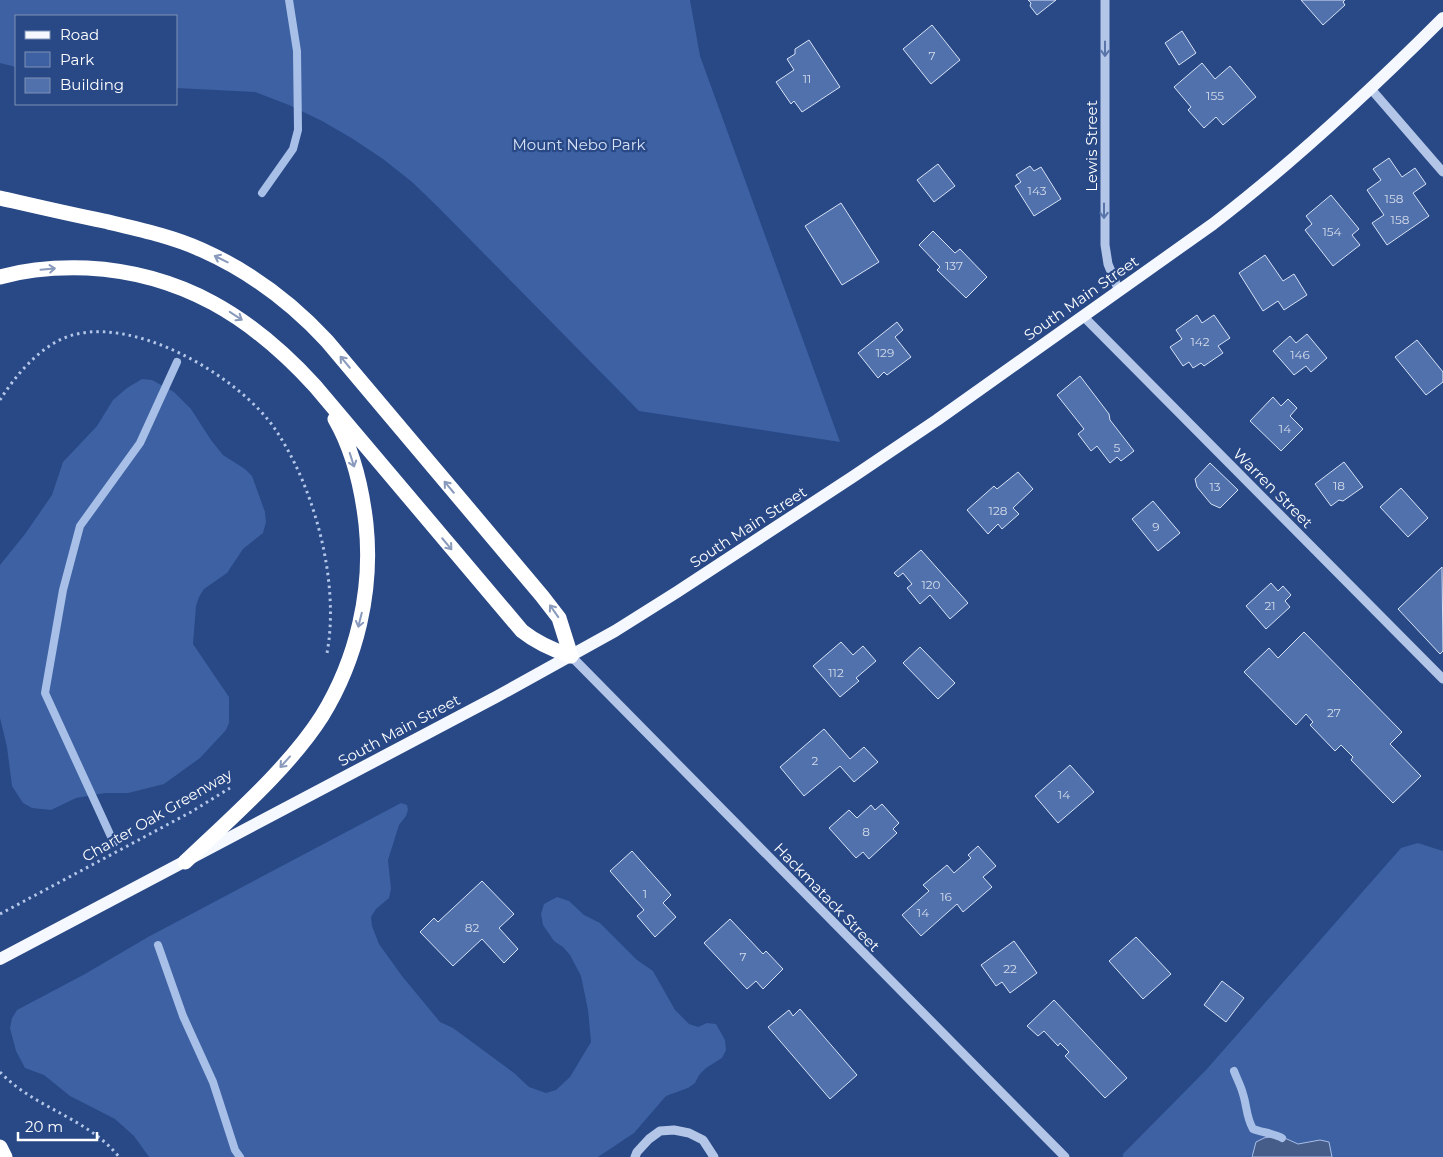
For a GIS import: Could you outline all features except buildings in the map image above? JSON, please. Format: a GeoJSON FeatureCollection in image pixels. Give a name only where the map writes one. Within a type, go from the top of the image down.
{"type":"FeatureCollection","features":[{"type":"Feature","properties":{"kind":"highway"},"geometry":{"type":"LineString","coordinates":[[0,198],[149,231],[175,239],[226,261],[270,288],[289,303],[328,341],[542,596],[559,618],[571,656]]}},
{"type":"Feature","properties":{"kind":"highway"},"geometry":{"type":"LineString","coordinates":[[0,277],[50,269],[76,268],[127,272],[173,284],[202,296],[245,322],[286,355],[315,386],[522,631],[534,641],[547,648],[571,656]]}},
{"type":"Feature","properties":{"kind":"highway"},"geometry":{"type":"LineString","coordinates":[[185,862],[247,802],[305,739],[334,693],[354,643],[367,583],[368,549],[365,516],[357,479],[339,425],[315,386]]}},
{"type":"Feature","properties":{"kind":"highway"},"geometry":{"type":"LineString","coordinates":[[0,1147],[5,1157]]}},
{"type":"Feature","properties":{"kind":"main road","name":"South Main Street"},"geometry":{"type":"LineString","coordinates":[[0,959],[496,698],[678,592],[776,529],[937,420],[1213,224],[1322,135],[1443,18]]}},
{"type":"Feature","properties":{"kind":"street","name":"Lewis Street"},"geometry":{"type":"LineString","coordinates":[[1105,0],[1105,246],[1108,264],[1119,290]]}},
{"type":"Feature","properties":{"kind":"street"},"geometry":{"type":"LineString","coordinates":[[1371,89],[1443,172]]}},
{"type":"Feature","properties":{"kind":"street","name":"Warren Street"},"geometry":{"type":"LineString","coordinates":[[1083,316],[1443,680]]}},
{"type":"Feature","properties":{"kind":"street","name":"Hackmatack Street"},"geometry":{"type":"LineString","coordinates":[[571,656],[1065,1157]]}},
{"type":"Feature","properties":{"kind":"street"},"geometry":{"type":"LineString","coordinates":[[636,1157],[637,1152],[649,1139],[660,1131],[674,1130],[689,1133],[703,1140],[714,1157]]}},
{"type":"Feature","properties":{"kind":"path"},"geometry":{"type":"LineString","coordinates":[[0,400],[14,381],[41,353],[65,338],[90,333],[113,333],[136,337],[167,347],[202,366],[236,389],[257,408],[274,428],[294,461],[313,510],[327,574],[330,625],[326,655]]}},
{"type":"Feature","properties":{"kind":"path","name":"Charter Oak Greenway"},"geometry":{"type":"LineString","coordinates":[[0,914],[191,812],[232,786]]}},
{"type":"Feature","properties":{"kind":"path"},"geometry":{"type":"LineString","coordinates":[[0,1072],[26,1093],[99,1136],[119,1157]]}},
{"type":"Feature","properties":{"kind":"green space","name":"Mount Nebo Park"},"geometry":{"type":"Polygon","coordinates":[[[0,0],[690,0],[700,56],[840,442],[639,411],[438,207],[412,182],[383,159],[322,121],[289,105],[255,92],[178,88],[178,15],[15,15],[15,67],[0,63],[0,0]]]}},
{"type":"Feature","properties":{"kind":"green space"},"geometry":{"type":"Polygon","coordinates":[[[142,379],[152,380],[174,392],[191,409],[223,455],[245,469],[252,476],[265,512],[266,522],[263,533],[243,549],[227,573],[204,589],[196,606],[193,644],[229,697],[229,723],[226,730],[200,758],[164,784],[128,793],[105,793],[76,798],[51,810],[32,808],[23,803],[12,786],[7,747],[0,718],[0,565],[25,534],[52,495],[63,462],[97,426],[113,400],[127,388],[142,379]]]}},
{"type":"Feature","properties":{"kind":"green space"},"geometry":{"type":"Polygon","coordinates":[[[401,803],[407,805],[408,810],[399,825],[388,860],[391,889],[389,898],[376,909],[371,917],[372,926],[379,944],[402,976],[440,1022],[453,1028],[514,1073],[529,1087],[546,1093],[556,1090],[570,1077],[591,1042],[588,1010],[581,976],[570,955],[554,941],[543,925],[541,914],[544,904],[557,897],[569,901],[584,915],[600,923],[637,960],[653,971],[675,1010],[689,1024],[698,1027],[707,1023],[716,1024],[725,1040],[726,1050],[722,1058],[706,1068],[699,1075],[695,1083],[688,1088],[666,1096],[634,1133],[598,1157],[149,1157],[134,1136],[115,1119],[70,1096],[44,1075],[25,1068],[16,1051],[10,1028],[12,1018],[17,1010],[85,974],[148,937],[401,803]]]}},
{"type":"Feature","properties":{"kind":"green space"},"geometry":{"type":"Polygon","coordinates":[[[1418,843],[1443,851],[1443,1157],[1332,1157],[1329,1142],[1320,1140],[1298,1144],[1278,1135],[1251,1155],[1252,1157],[1123,1157],[1123,1154],[1206,1070],[1401,848],[1418,843]]]}},
{"type":"Feature","properties":{"kind":"shaded area"},"geometry":{"type":"Polygon","coordinates":[[[1278,1135],[1298,1144],[1320,1140],[1329,1142],[1332,1157],[1252,1157],[1256,1142],[1278,1135]]]}},
{"type":"Feature","properties":{"kind":"waterway"},"geometry":{"type":"LineString","coordinates":[[262,193],[293,149],[298,130],[297,51],[289,0]]}},
{"type":"Feature","properties":{"kind":"waterway"},"geometry":{"type":"LineString","coordinates":[[114,843],[45,693],[63,590],[80,526],[140,443],[177,362]]}},
{"type":"Feature","properties":{"kind":"waterway"},"geometry":{"type":"LineString","coordinates":[[158,945],[183,1016],[213,1082],[235,1150],[240,1157]]}},
{"type":"Feature","properties":{"kind":"waterway"},"geometry":{"type":"LineString","coordinates":[[1234,1071],[1253,1129],[1282,1138]]}}]}
